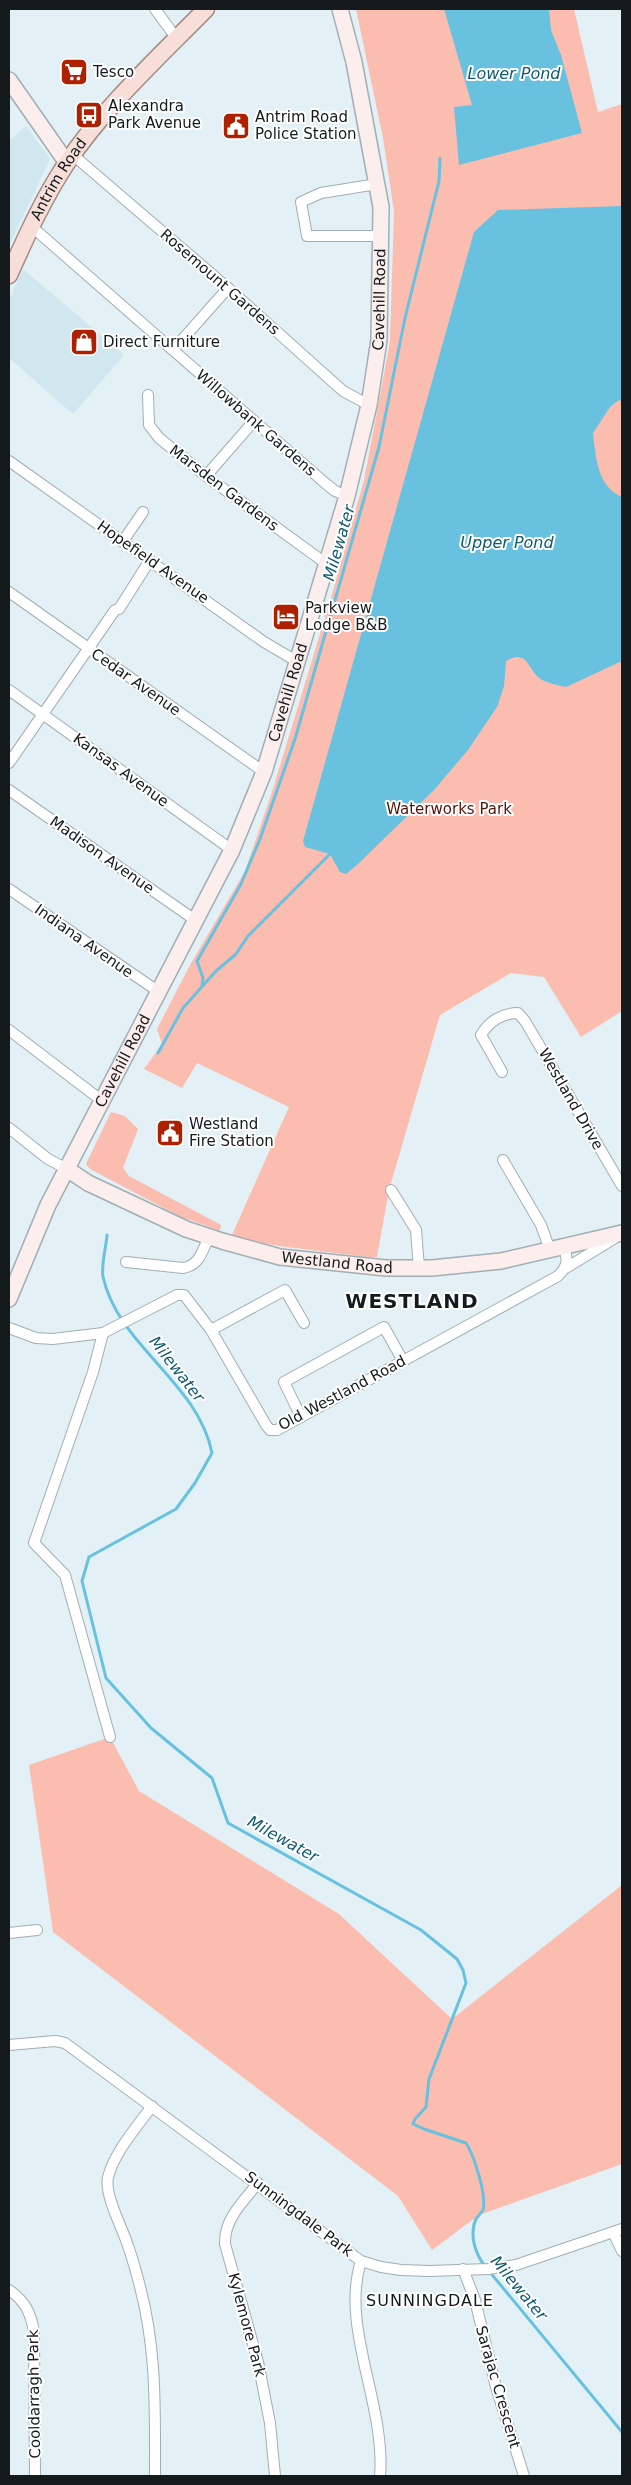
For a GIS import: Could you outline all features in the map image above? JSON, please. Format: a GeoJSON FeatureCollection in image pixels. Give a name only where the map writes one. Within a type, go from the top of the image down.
{"type":"FeatureCollection","features":[{"type":"Feature","properties":{"kind":"main road","name":"Antrim Road"},"geometry":{"type":"LineString","coordinates":[[9,275],[31,226],[70,159],[122,96],[206,9]]}},
{"type":"Feature","properties":{"kind":"main road","name":"Cavehill Road"},"geometry":{"type":"LineString","coordinates":[[9,1299],[13,1277],[48,1205],[232,850],[264,772],[328,565],[347,496],[369,405],[379,340],[381,236],[377,184],[354,62],[340,9]]}},
{"type":"Feature","properties":{"kind":"main road"},"geometry":{"type":"LineString","coordinates":[[9,80],[70,159]]}},
{"type":"Feature","properties":{"kind":"main road","name":"Westland Road"},"geometry":{"type":"LineString","coordinates":[[67,1169],[88,1183],[186,1229],[280,1257],[386,1268],[419,1268],[501,1261],[622,1233]]}},
{"type":"Feature","properties":{"kind":"street"},"geometry":{"type":"LineString","coordinates":[[155,9],[177,38]]}},
{"type":"Feature","properties":{"kind":"street","name":"Rosemount Gardens"},"geometry":{"type":"LineString","coordinates":[[70,159],[228,288],[343,391],[369,405]]}},
{"type":"Feature","properties":{"kind":"street"},"geometry":{"type":"LineString","coordinates":[[377,184],[322,193],[301,202],[307,236],[381,236]]}},
{"type":"Feature","properties":{"kind":"street","name":"Willowbank Gardens"},"geometry":{"type":"LineString","coordinates":[[31,226],[335,491],[347,496]]}},
{"type":"Feature","properties":{"kind":"street"},"geometry":{"type":"LineString","coordinates":[[173,350],[228,288]]}},
{"type":"Feature","properties":{"kind":"street","name":"Marsden Gardens"},"geometry":{"type":"LineString","coordinates":[[148,395],[149,425],[158,438],[206,476],[328,565]]}},
{"type":"Feature","properties":{"kind":"street"},"geometry":{"type":"LineString","coordinates":[[206,476],[254,421]]}},
{"type":"Feature","properties":{"kind":"street","name":"Hopefield Avenue"},"geometry":{"type":"LineString","coordinates":[[9,462],[264,642],[298,662]]}},
{"type":"Feature","properties":{"kind":"street"},"geometry":{"type":"LineString","coordinates":[[123,541],[142,512]]}},
{"type":"Feature","properties":{"kind":"street"},"geometry":{"type":"LineString","coordinates":[[9,763],[88,647],[115,610],[118,609],[150,560]]}},
{"type":"Feature","properties":{"kind":"street","name":"Cedar Avenue"},"geometry":{"type":"LineString","coordinates":[[9,592],[264,772]]}},
{"type":"Feature","properties":{"kind":"street","name":"Kansas Avenue"},"geometry":{"type":"LineString","coordinates":[[9,690],[232,850]]}},
{"type":"Feature","properties":{"kind":"street","name":"Madison Avenue"},"geometry":{"type":"LineString","coordinates":[[9,790],[195,920]]}},
{"type":"Feature","properties":{"kind":"street","name":"Indiana Avenue"},"geometry":{"type":"LineString","coordinates":[[9,889],[159,992]]}},
{"type":"Feature","properties":{"kind":"street","name":"Westland Drive"},"geometry":{"type":"LineString","coordinates":[[502,1072],[481,1035],[487,1025],[508,1013],[518,1013],[525,1021],[622,1186]]}},
{"type":"Feature","properties":{"kind":"street"},"geometry":{"type":"LineString","coordinates":[[9,1030],[101,1100]]}},
{"type":"Feature","properties":{"kind":"street"},"geometry":{"type":"LineString","coordinates":[[9,1128],[48,1159],[67,1169]]}},
{"type":"Feature","properties":{"kind":"street"},"geometry":{"type":"LineString","coordinates":[[503,1160],[541,1225],[557,1248],[567,1258],[566,1268]]}},
{"type":"Feature","properties":{"kind":"street"},"geometry":{"type":"LineString","coordinates":[[391,1190],[416,1230],[419,1268]]}},
{"type":"Feature","properties":{"kind":"street","name":"Old Westland Road"},"geometry":{"type":"LineString","coordinates":[[9,1328],[36,1338],[53,1339],[102,1333],[128,1318],[177,1295],[184,1295],[211,1330],[270,1430],[277,1430],[532,1291],[622,1233]]}},
{"type":"Feature","properties":{"kind":"street"},"geometry":{"type":"LineString","coordinates":[[126,1262],[183,1268],[192,1267],[198,1260],[209,1237]]}},
{"type":"Feature","properties":{"kind":"street"},"geometry":{"type":"LineString","coordinates":[[211,1330],[285,1290],[304,1323]]}},
{"type":"Feature","properties":{"kind":"street"},"geometry":{"type":"LineString","coordinates":[[301,1417],[284,1382],[384,1327],[403,1361]]}},
{"type":"Feature","properties":{"kind":"street"},"geometry":{"type":"LineString","coordinates":[[102,1333],[93,1372],[34,1543],[65,1575],[110,1737]]}},
{"type":"Feature","properties":{"kind":"street"},"geometry":{"type":"LineString","coordinates":[[9,1933],[37,1930]]}},
{"type":"Feature","properties":{"kind":"street","name":"Sunningdale Park"},"geometry":{"type":"LineString","coordinates":[[9,2045],[65,2043],[362,2261],[381,2267],[430,2271],[484,2269],[516,2265],[618,2230]]}},
{"type":"Feature","properties":{"kind":"street"},"geometry":{"type":"LineString","coordinates":[[152,2106],[120,2154],[108,2179],[113,2211],[128,2245],[143,2298],[151,2339],[155,2370],[155,2476]]}},
{"type":"Feature","properties":{"kind":"street","name":"Kylemore Park"},"geometry":{"type":"LineString","coordinates":[[258,2184],[233,2215],[224,2231],[224,2244],[258,2362],[270,2423],[275,2476]]}},
{"type":"Feature","properties":{"kind":"street"},"geometry":{"type":"LineString","coordinates":[[618,2230],[622,2251]]}},
{"type":"Feature","properties":{"kind":"street"},"geometry":{"type":"LineString","coordinates":[[362,2261],[355,2285],[354,2313],[377,2426],[380,2476]]}},
{"type":"Feature","properties":{"kind":"street","name":"Sarajac Crescent"},"geometry":{"type":"LineString","coordinates":[[464,2270],[475,2300],[496,2388],[524,2476]]}},
{"type":"Feature","properties":{"kind":"street","name":"Cooldarragh Park"},"geometry":{"type":"LineString","coordinates":[[9,2290],[23,2302],[29,2311],[34,2332],[35,2476]]}},
{"type":"Feature","properties":{"kind":"shaded area"},"geometry":{"type":"Polygon","coordinates":[[[26,126],[50,159],[9,246],[9,141],[26,126]]]}},
{"type":"Feature","properties":{"kind":"shaded area"},"geometry":{"type":"Polygon","coordinates":[[[23,269],[124,355],[73,414],[9,358],[9,300],[23,269]]]}},
{"type":"Feature","properties":{"kind":"green space","name":"Waterworks Park"},"geometry":{"type":"Polygon","coordinates":[[[356,9],[574,9],[598,112],[622,104],[622,1011],[581,1037],[544,977],[511,973],[440,1015],[389,1190],[377,1257],[279,1246],[234,1238],[232,1235],[289,1107],[197,1063],[182,1088],[144,1069],[162,1044],[157,1029],[190,965],[245,871],[272,792],[333,591],[364,480],[390,341],[394,211],[383,138],[356,9]]]}},
{"type":"Feature","properties":{"kind":"green space"},"geometry":{"type":"Polygon","coordinates":[[[111,1112],[125,1116],[138,1129],[123,1168],[129,1176],[221,1225],[220,1231],[179,1216],[90,1169],[86,1164],[111,1112]]]}},
{"type":"Feature","properties":{"kind":"green space"},"geometry":{"type":"Polygon","coordinates":[[[110,1737],[139,1791],[339,1914],[452,2019],[622,1885],[622,2164],[479,2215],[432,2250],[398,2196],[53,1932],[29,1765],[110,1737]]]}},
{"type":"Feature","properties":{"kind":"water","name":"Lower Pond"},"geometry":{"type":"Polygon","coordinates":[[[444,9],[549,9],[551,30],[561,55],[582,133],[459,165],[454,107],[472,105],[444,9]]]}},
{"type":"Feature","properties":{"kind":"water","name":"Upper Pond"},"geometry":{"type":"Polygon","coordinates":[[[622,206],[622,401],[619,400],[610,407],[593,433],[597,461],[603,479],[607,486],[622,497],[622,661],[566,687],[548,683],[539,678],[523,658],[518,657],[506,661],[504,686],[497,707],[468,750],[434,790],[358,864],[346,874],[340,872],[330,854],[305,847],[303,841],[474,232],[498,210],[622,206]]]}},
{"type":"Feature","properties":{"kind":"waterway","name":"Milewater"},"geometry":{"type":"LineString","coordinates":[[202,986],[203,978],[197,961],[241,884],[260,839],[295,739],[379,447],[405,318],[439,181],[440,158]]}},
{"type":"Feature","properties":{"kind":"waterway"},"geometry":{"type":"LineString","coordinates":[[158,1053],[183,1008],[216,971],[236,954],[248,936],[330,854]]}},
{"type":"Feature","properties":{"kind":"waterway","name":"Milewater"},"geometry":{"type":"LineString","coordinates":[[107,1235],[103,1277],[112,1302],[125,1324],[141,1345],[191,1405],[204,1428],[212,1453],[195,1483],[176,1509],[89,1557],[82,1581],[106,1678],[151,1728],[212,1778],[228,1823],[421,1930],[457,1959],[463,1970],[466,1983],[429,2079],[426,2107],[413,2124],[466,2143],[476,2166],[483,2195],[483,2210],[476,2219],[473,2237],[478,2256],[485,2266]]}},
{"type":"Feature","properties":{"kind":"waterway","name":"Milewater"},"geometry":{"type":"LineString","coordinates":[[489,2271],[622,2432]]}},
{"type":"Feature","properties":{"kind":"place","name":"Tesco"},"geometry":{"type":"Point","coordinates":[74,72]}},
{"type":"Feature","properties":{"kind":"place","name":"Alexandra Park Avenue"},"geometry":{"type":"Point","coordinates":[89,115]}},
{"type":"Feature","properties":{"kind":"place","name":"Antrim Road Police Station"},"geometry":{"type":"Point","coordinates":[236,126]}},
{"type":"Feature","properties":{"kind":"place","name":"Direct Furniture"},"geometry":{"type":"Point","coordinates":[84,342]}},
{"type":"Feature","properties":{"kind":"place","name":"Parkview Lodge B&B"},"geometry":{"type":"Point","coordinates":[286,617]}},
{"type":"Feature","properties":{"kind":"place","name":"Westland Fire Station"},"geometry":{"type":"Point","coordinates":[170,1133]}},
{"type":"Feature","properties":{"kind":"district","name":"WESTLAND"},"geometry":{"type":"Point","coordinates":[412,1301]}},
{"type":"Feature","properties":{"kind":"district","name":"SUNNINGDALE"},"geometry":{"type":"Point","coordinates":[430,2300]}}]}
